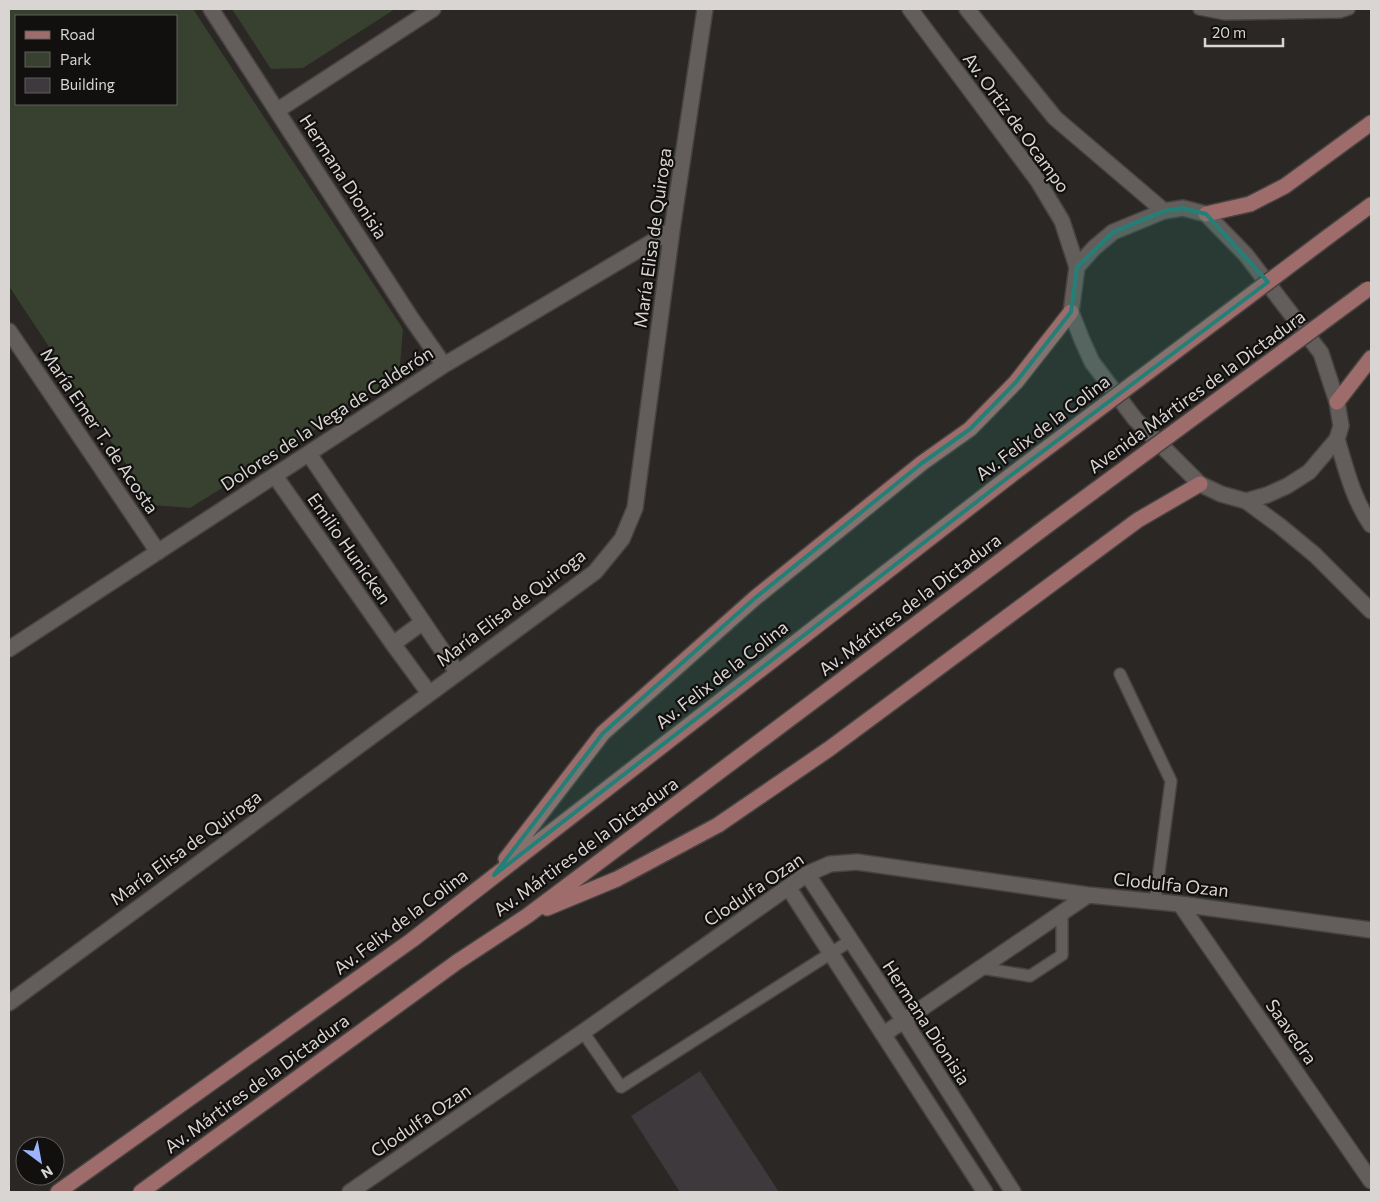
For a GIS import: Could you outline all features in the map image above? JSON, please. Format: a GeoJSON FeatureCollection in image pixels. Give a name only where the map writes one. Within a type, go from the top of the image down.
{"type":"FeatureCollection","features":[{"type":"Feature","properties":{"kind":"main road"},"geometry":{"type":"LineString","coordinates":[[1206,214],[1250,204],[1284,186],[1371,123]]}},
{"type":"Feature","properties":{"kind":"main road","name":"Av. Felix de la Colina"},"geometry":{"type":"LineString","coordinates":[[58,1192],[412,940],[1010,476],[1371,205]]}},
{"type":"Feature","properties":{"kind":"main road","name":"Avenida Mártires de la Dictadura"},"geometry":{"type":"LineString","coordinates":[[1048,525],[1370,288]]}},
{"type":"Feature","properties":{"kind":"main road"},"geometry":{"type":"LineString","coordinates":[[494,875],[602,732],[755,598],[922,463],[970,428],[1016,382],[1071,312]]}},
{"type":"Feature","properties":{"kind":"main road"},"geometry":{"type":"LineString","coordinates":[[1338,402],[1371,358]]}},
{"type":"Feature","properties":{"kind":"main road"},"geometry":{"type":"LineString","coordinates":[[527,916],[618,880],[718,825],[829,749],[1138,520],[1200,484]]}},
{"type":"Feature","properties":{"kind":"main road","name":"Av. Mártires de la Dictadura"},"geometry":{"type":"LineString","coordinates":[[140,1192],[457,962],[527,916],[1048,525]]}},
{"type":"Feature","properties":{"kind":"street","name":"Hermana Dionisia"},"geometry":{"type":"LineString","coordinates":[[211,9],[411,318],[444,365]]}},
{"type":"Feature","properties":{"kind":"street"},"geometry":{"type":"LineString","coordinates":[[278,110],[433,9]]}},
{"type":"Feature","properties":{"kind":"street","name":"María Elisa de Quiroga"},"geometry":{"type":"LineString","coordinates":[[9,1003],[595,572],[622,539],[635,508],[672,230],[705,9]]}},
{"type":"Feature","properties":{"kind":"street","name":"Av. Ortiz de Ocampo"},"geometry":{"type":"LineString","coordinates":[[910,9],[1038,181],[1062,221],[1077,268]]}},
{"type":"Feature","properties":{"kind":"street"},"geometry":{"type":"LineString","coordinates":[[967,9],[1055,118],[1164,211]]}},
{"type":"Feature","properties":{"kind":"street"},"geometry":{"type":"LineString","coordinates":[[1246,501],[1267,495],[1309,472],[1337,439],[1341,426],[1338,402],[1322,353],[1246,255],[1206,214],[1183,208],[1164,211],[1113,232],[1094,248],[1077,268],[1071,312],[1082,340],[1098,369],[1135,419],[1200,484],[1221,494],[1246,501],[1280,526],[1315,555],[1371,611]]}},
{"type":"Feature","properties":{"kind":"street","name":"Dolores de la Vega de Calderón"},"geometry":{"type":"LineString","coordinates":[[9,649],[444,365],[672,230]]}},
{"type":"Feature","properties":{"kind":"street","name":"María Emer T. de Acosta"},"geometry":{"type":"LineString","coordinates":[[9,331],[158,552]]}},
{"type":"Feature","properties":{"kind":"street"},"geometry":{"type":"LineString","coordinates":[[1337,439],[1349,481],[1363,513],[1371,524]]}},
{"type":"Feature","properties":{"kind":"street","name":"Emilio Hunicken"},"geometry":{"type":"LineString","coordinates":[[309,454],[458,672]]}},
{"type":"Feature","properties":{"kind":"street","name":"Emilio Hunicken"},"geometry":{"type":"LineString","coordinates":[[275,476],[429,693]]}},
{"type":"Feature","properties":{"kind":"street"},"geometry":{"type":"LineString","coordinates":[[393,644],[423,622]]}},
{"type":"Feature","properties":{"kind":"street","name":"Clodulfa Ozan"},"geometry":{"type":"LineString","coordinates":[[353,1191],[788,887],[807,874],[830,864],[857,862],[1088,895],[1180,904],[1371,930]]}},
{"type":"Feature","properties":{"kind":"street","name":"Hermana Dionisia"},"geometry":{"type":"LineString","coordinates":[[807,874],[1013,1192]]}},
{"type":"Feature","properties":{"kind":"street"},"geometry":{"type":"LineString","coordinates":[[788,887],[985,1192]]}},
{"type":"Feature","properties":{"kind":"street"},"geometry":{"type":"LineString","coordinates":[[884,1034],[1088,895]]}},
{"type":"Feature","properties":{"kind":"street","name":"Saavedra"},"geometry":{"type":"LineString","coordinates":[[1180,904],[1370,1176]]}},
{"type":"Feature","properties":{"kind":"lane"},"geometry":{"type":"LineString","coordinates":[[1199,9],[1225,14],[1340,12],[1349,9]]}},
{"type":"Feature","properties":{"kind":"lane"},"geometry":{"type":"LineString","coordinates":[[1120,674],[1171,780],[1155,902]]}},
{"type":"Feature","properties":{"kind":"lane"},"geometry":{"type":"LineString","coordinates":[[981,968],[1030,976],[1062,955],[1062,913]]}},
{"type":"Feature","properties":{"kind":"lane"},"geometry":{"type":"LineString","coordinates":[[583,1032],[621,1087],[850,941]]}},
{"type":"Feature","properties":{"kind":"highlighted area"},"geometry":{"type":"Polygon","coordinates":[[[1183,208],[1206,214],[1268,282],[1010,476],[494,875],[603,733],[755,598],[922,463],[970,429],[1016,382],[1071,312],[1077,267],[1113,232],[1164,211],[1183,208]]]}},
{"type":"Feature","properties":{"kind":"green space"},"geometry":{"type":"Polygon","coordinates":[[[9,9],[193,9],[403,329],[399,377],[190,508],[153,505],[9,286],[9,9]]]}},
{"type":"Feature","properties":{"kind":"green space"},"geometry":{"type":"Polygon","coordinates":[[[232,9],[395,9],[303,68],[271,69],[232,9]]]}},
{"type":"Feature","properties":{"kind":"building"},"geometry":{"type":"Polygon","coordinates":[[[700,1071],[779,1192],[680,1192],[631,1116],[700,1071]]]}}]}
